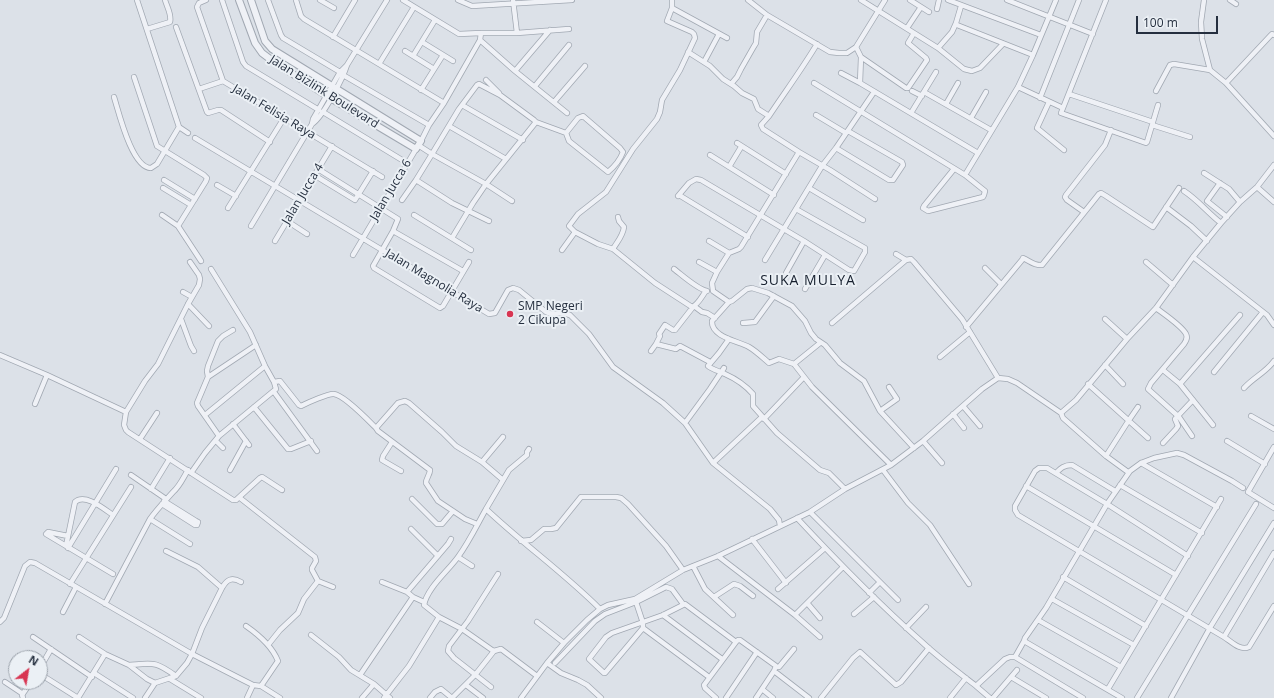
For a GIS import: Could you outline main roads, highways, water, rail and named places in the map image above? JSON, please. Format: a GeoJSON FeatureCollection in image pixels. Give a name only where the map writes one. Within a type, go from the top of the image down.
{"type":"FeatureCollection","features":[{"type":"Feature","properties":{"kind":"place","name":"SMP Negeri 2 Cikupa"},"geometry":{"type":"Point","coordinates":[510,314]}},
{"type":"Feature","properties":{"kind":"district","name":"SUKA MULYA"},"geometry":{"type":"Point","coordinates":[808,281]}}]}
